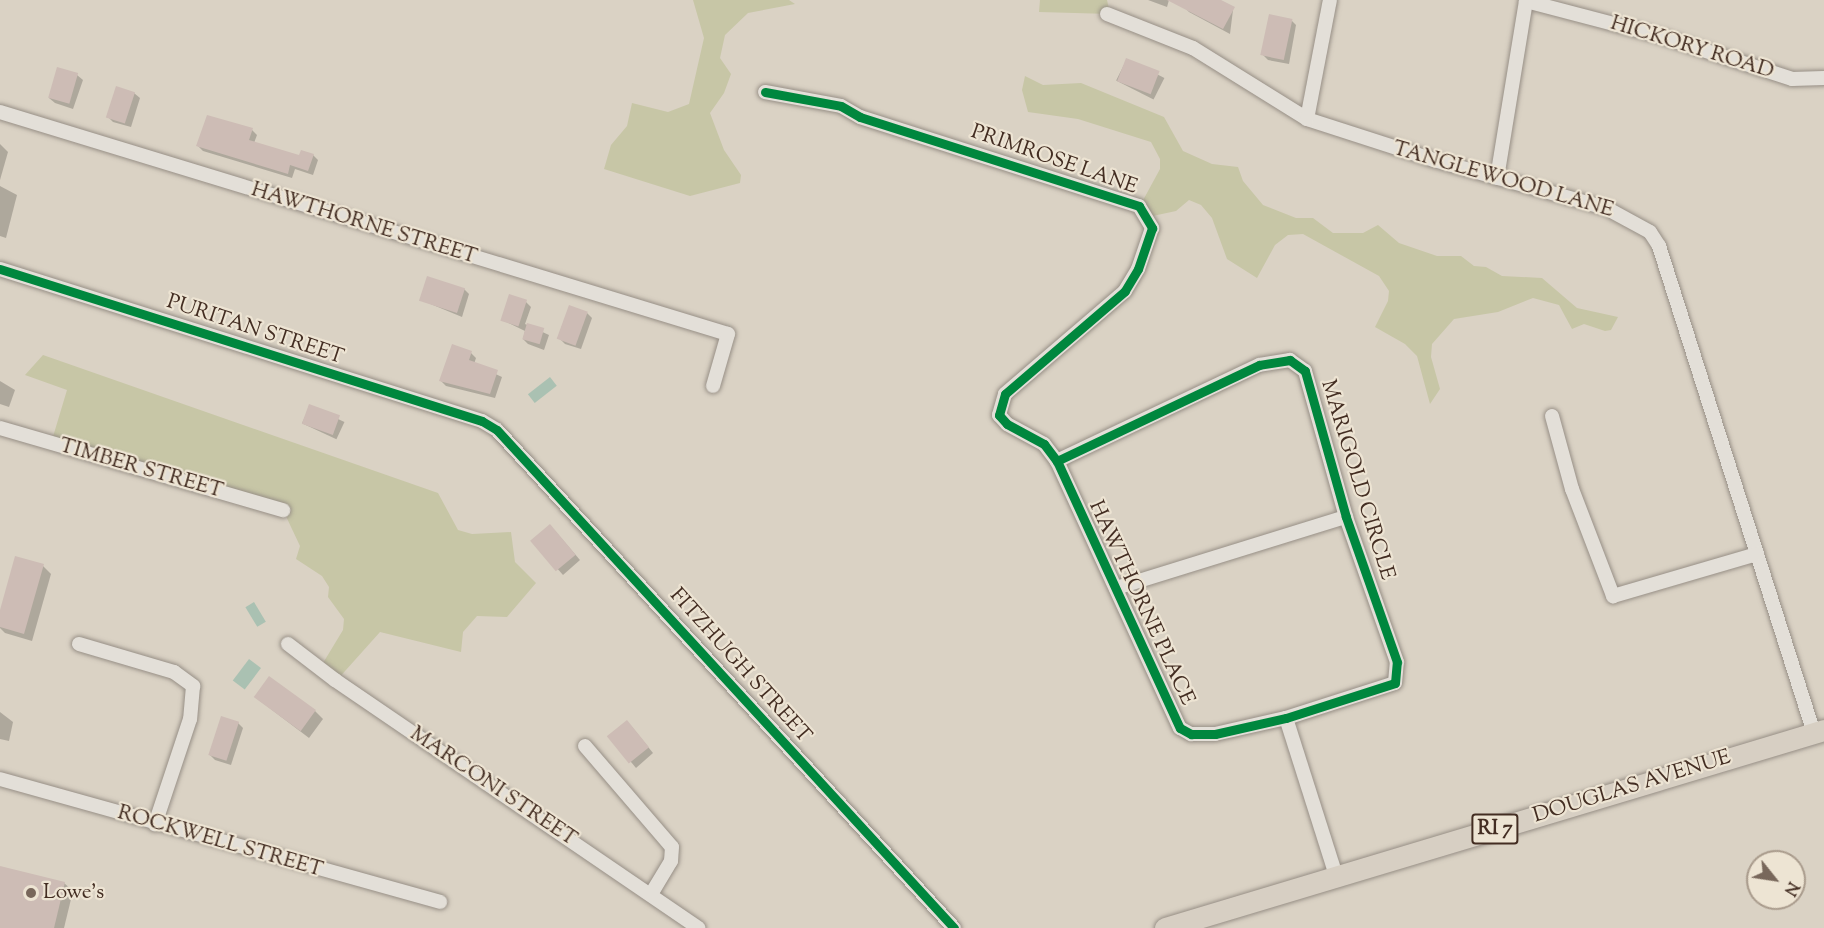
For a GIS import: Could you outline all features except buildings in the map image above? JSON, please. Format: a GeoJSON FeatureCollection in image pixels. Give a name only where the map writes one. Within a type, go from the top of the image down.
{"type":"FeatureCollection","features":[{"type":"Feature","properties":{"kind":"main road","name":"DOUGLAS AVENUE"},"geometry":{"type":"LineString","coordinates":[[1166,928],[1819,731]]}},
{"type":"Feature","properties":{"kind":"street"},"geometry":{"type":"LineString","coordinates":[[1306,119],[1330,0]]}},
{"type":"Feature","properties":{"kind":"street"},"geometry":{"type":"LineString","coordinates":[[1497,178],[1526,1]]}},
{"type":"Feature","properties":{"kind":"street","name":"HICKORY ROAD"},"geometry":{"type":"LineString","coordinates":[[1526,1],[1663,37],[1792,79],[1824,78]]}},
{"type":"Feature","properties":{"kind":"street","name":"TANGLEWOOD LANE"},"geometry":{"type":"LineString","coordinates":[[1107,14],[1193,48],[1306,119],[1497,178],[1606,208],[1650,232],[1659,246],[1757,554],[1819,731]]}},
{"type":"Feature","properties":{"kind":"street","name":"PRIMROSE LANE"},"geometry":{"type":"LineString","coordinates":[[765,92],[841,106],[860,117],[1139,206],[1152,228],[1138,269],[1125,291],[1005,394],[999,415]]}},
{"type":"Feature","properties":{"kind":"street","name":"HAWTHORNE STREET"},"geometry":{"type":"LineString","coordinates":[[0,112],[728,334],[713,386]]}},
{"type":"Feature","properties":{"kind":"street","name":"PURITAN STREET"},"geometry":{"type":"LineString","coordinates":[[0,269],[482,421],[497,430]]}},
{"type":"Feature","properties":{"kind":"street","name":"MARIGOLD CIRCLE"},"geometry":{"type":"LineString","coordinates":[[1057,461],[1259,365],[1290,360],[1305,371],[1346,517],[1397,662],[1395,683],[1286,718]]}},
{"type":"Feature","properties":{"kind":"street","name":"HAWTHORNE PLACE"},"geometry":{"type":"LineString","coordinates":[[999,415],[1007,424],[1044,444],[1057,461],[1180,728],[1191,734],[1215,734],[1286,718]]}},
{"type":"Feature","properties":{"kind":"street"},"geometry":{"type":"LineString","coordinates":[[1552,416],[1572,489],[1613,596],[1757,554]]}},
{"type":"Feature","properties":{"kind":"street","name":"TIMBER STREET"},"geometry":{"type":"LineString","coordinates":[[0,429],[283,510]]}},
{"type":"Feature","properties":{"kind":"street","name":"FITZHUGH STREET"},"geometry":{"type":"LineString","coordinates":[[497,430],[954,928]]}},
{"type":"Feature","properties":{"kind":"street"},"geometry":{"type":"LineString","coordinates":[[1116,588],[1346,517]]}},
{"type":"Feature","properties":{"kind":"street"},"geometry":{"type":"LineString","coordinates":[[79,644],[174,672],[190,681],[194,694],[190,720],[155,824]]}},
{"type":"Feature","properties":{"kind":"street","name":"MARCONI STREET"},"geometry":{"type":"LineString","coordinates":[[288,644],[335,680],[699,928]]}},
{"type":"Feature","properties":{"kind":"street"},"geometry":{"type":"LineString","coordinates":[[1286,718],[1336,876]]}},
{"type":"Feature","properties":{"kind":"street"},"geometry":{"type":"LineString","coordinates":[[585,746],[672,847],[671,861],[651,894]]}},
{"type":"Feature","properties":{"kind":"street","name":"ROCKWELL STREET"},"geometry":{"type":"LineString","coordinates":[[0,779],[440,902]]}},
{"type":"Feature","properties":{"kind":"shaded area"},"geometry":{"type":"Polygon","coordinates":[[[693,0],[789,0],[795,4],[748,13],[725,35],[720,58],[731,74],[724,93],[710,113],[724,150],[741,175],[740,183],[690,196],[604,169],[611,145],[627,126],[632,103],[668,112],[689,104],[704,38],[693,0]]]}},
{"type":"Feature","properties":{"kind":"shaded area"},"geometry":{"type":"Polygon","coordinates":[[[1040,0],[1107,0],[1110,14],[1039,12],[1040,0]]]}},
{"type":"Feature","properties":{"kind":"shaded area"},"geometry":{"type":"Polygon","coordinates":[[[1025,76],[1043,85],[1081,83],[1164,117],[1183,151],[1212,164],[1238,167],[1243,181],[1263,205],[1296,218],[1313,218],[1333,233],[1363,233],[1378,225],[1399,243],[1437,256],[1461,256],[1474,266],[1486,267],[1502,276],[1542,278],[1577,308],[1618,317],[1611,330],[1605,331],[1584,324],[1572,329],[1559,305],[1533,298],[1498,312],[1454,319],[1432,344],[1431,357],[1440,389],[1430,404],[1417,356],[1405,344],[1375,327],[1388,301],[1389,291],[1379,276],[1303,234],[1288,235],[1275,245],[1257,278],[1227,259],[1212,218],[1201,205],[1189,200],[1176,211],[1148,217],[1141,204],[1160,169],[1160,159],[1151,142],[1078,119],[1028,112],[1022,90],[1025,76]]]}},
{"type":"Feature","properties":{"kind":"shaded area"},"geometry":{"type":"Polygon","coordinates":[[[43,355],[438,493],[458,530],[472,534],[511,532],[515,562],[536,583],[507,617],[477,616],[463,632],[461,652],[380,632],[337,680],[320,668],[343,630],[344,619],[328,597],[329,587],[322,576],[296,559],[300,546],[283,510],[52,440],[67,390],[25,375],[43,355]]]}},
{"type":"Feature","properties":{"kind":"shaded area"},"geometry":{"type":"Polygon","coordinates":[[[550,377],[557,386],[535,403],[528,394],[550,377]]]}},
{"type":"Feature","properties":{"kind":"shaded area"},"geometry":{"type":"Polygon","coordinates":[[[254,602],[266,622],[257,627],[245,607],[254,602]]]}},
{"type":"Feature","properties":{"kind":"shaded area"},"geometry":{"type":"Polygon","coordinates":[[[249,659],[261,668],[245,690],[233,681],[249,659]]]}},
{"type":"Feature","properties":{"kind":"cycle path"},"geometry":{"type":"LineString","coordinates":[[765,92],[841,106],[860,117],[1139,206],[1152,228],[1138,269],[1125,291],[1005,394],[999,415],[1007,424],[1044,444],[1057,461],[1180,728],[1191,734],[1215,734],[1286,718],[1395,683],[1397,662],[1346,517],[1305,371],[1290,360],[1259,365],[1057,461]]}},
{"type":"Feature","properties":{"kind":"cycle path"},"geometry":{"type":"LineString","coordinates":[[0,269],[482,421],[497,430],[954,928]]}},
{"type":"Feature","properties":{"kind":"place","name":"Lowe's"},"geometry":{"type":"Point","coordinates":[31,893]}}]}
